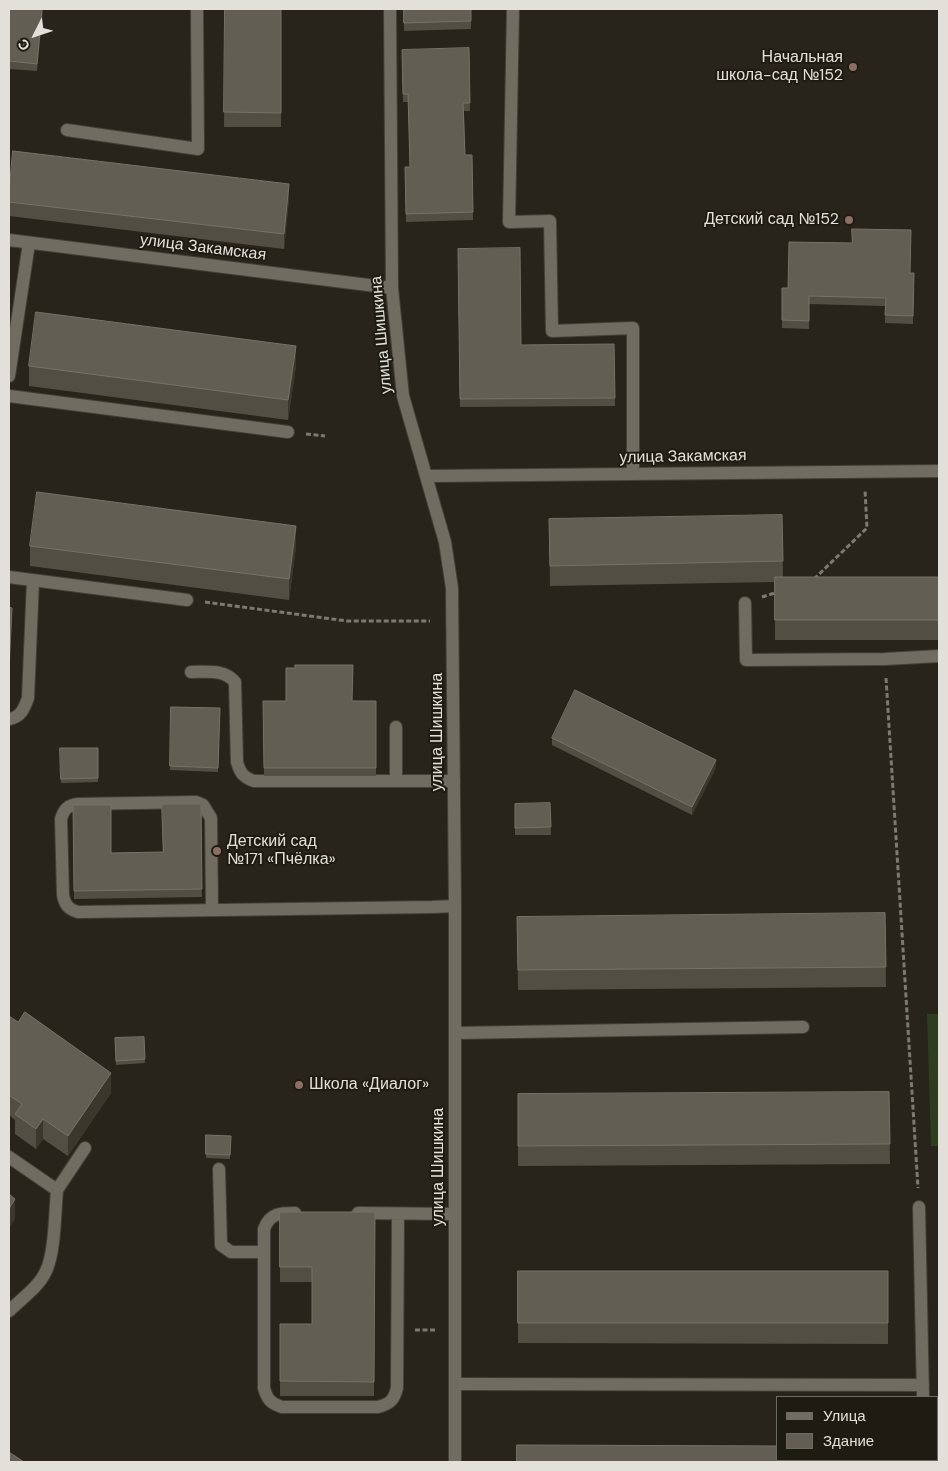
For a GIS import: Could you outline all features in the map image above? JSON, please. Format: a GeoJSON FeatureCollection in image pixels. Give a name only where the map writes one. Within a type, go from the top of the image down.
{"type":"FeatureCollection","features":[{"type":"Feature","properties":{"kind":"street"},"geometry":{"type":"LineString","coordinates":[[66,130],[198,149],[196,9]]}},
{"type":"Feature","properties":{"kind":"street","name":"улица Шишкина"},"geometry":{"type":"LineString","coordinates":[[390,9],[392,288],[403,396],[428,476],[445,542],[452,588],[456,906],[455,1462]]}},
{"type":"Feature","properties":{"kind":"street"},"geometry":{"type":"LineString","coordinates":[[513,9],[509,222],[550,221],[552,331],[633,328],[633,474]]}},
{"type":"Feature","properties":{"kind":"street","name":"улица Закамская"},"geometry":{"type":"LineString","coordinates":[[9,240],[392,288]]}},
{"type":"Feature","properties":{"kind":"street"},"geometry":{"type":"LineString","coordinates":[[9,376],[29,242]]}},
{"type":"Feature","properties":{"kind":"street"},"geometry":{"type":"LineString","coordinates":[[9,396],[288,432]]}},
{"type":"Feature","properties":{"kind":"street","name":"улица Закамская"},"geometry":{"type":"LineString","coordinates":[[428,476],[939,471]]}},
{"type":"Feature","properties":{"kind":"street"},"geometry":{"type":"LineString","coordinates":[[9,577],[188,600]]}},
{"type":"Feature","properties":{"kind":"street"},"geometry":{"type":"LineString","coordinates":[[9,719],[15,718],[24,710],[28,698],[33,580]]}},
{"type":"Feature","properties":{"kind":"street"},"geometry":{"type":"LineString","coordinates":[[745,603],[746,660],[885,659],[939,656]]}},
{"type":"Feature","properties":{"kind":"street"},"geometry":{"type":"LineString","coordinates":[[191,672],[221,672],[229,675],[235,682],[237,762],[240,773],[246,778],[254,781],[454,781]]}},
{"type":"Feature","properties":{"kind":"street"},"geometry":{"type":"LineString","coordinates":[[396,727],[396,781]]}},
{"type":"Feature","properties":{"kind":"street"},"geometry":{"type":"LineString","coordinates":[[212,910],[211,818],[203,805],[196,802],[78,804],[69,805],[63,811],[61,819],[63,894],[65,904],[71,910],[78,912],[212,910],[456,906]]}},
{"type":"Feature","properties":{"kind":"street"},"geometry":{"type":"LineString","coordinates":[[456,1033],[803,1027]]}},
{"type":"Feature","properties":{"kind":"street"},"geometry":{"type":"LineString","coordinates":[[9,1311],[33,1288],[47,1271],[52,1246],[57,1190],[86,1148]]}},
{"type":"Feature","properties":{"kind":"street"},"geometry":{"type":"LineString","coordinates":[[9,1157],[57,1190]]}},
{"type":"Feature","properties":{"kind":"street"},"geometry":{"type":"LineString","coordinates":[[219,1169],[220,1245],[230,1252],[264,1252]]}},
{"type":"Feature","properties":{"kind":"street"},"geometry":{"type":"LineString","coordinates":[[455,1384],[923,1391],[919,1206]]}},
{"type":"Feature","properties":{"kind":"street"},"geometry":{"type":"LineString","coordinates":[[310,1213],[281,1213],[273,1215],[267,1221],[264,1229],[264,1388],[266,1397],[272,1404],[282,1407],[378,1407],[388,1405],[395,1398],[397,1388],[398,1214]]}},
{"type":"Feature","properties":{"kind":"street"},"geometry":{"type":"LineString","coordinates":[[349,1213],[456,1214]]}},
{"type":"Feature","properties":{"kind":"path"},"geometry":{"type":"LineString","coordinates":[[807,581],[816,578],[867,528],[864,472]]}},
{"type":"Feature","properties":{"kind":"path"},"geometry":{"type":"LineString","coordinates":[[745,603],[781,591]]}},
{"type":"Feature","properties":{"kind":"path"},"geometry":{"type":"LineString","coordinates":[[188,600],[347,621],[430,621]]}},
{"type":"Feature","properties":{"kind":"path"},"geometry":{"type":"LineString","coordinates":[[885,659],[919,1206]]}},
{"type":"Feature","properties":{"kind":"green space"},"geometry":{"type":"Polygon","coordinates":[[[927,1014],[939,1014],[939,1146],[931,1146],[927,1014]]]}},
{"type":"Feature","properties":{"kind":"building"},"geometry":{"type":"Polygon","coordinates":[[[9,9],[42,9],[37,64],[9,61],[9,9]]]}},
{"type":"Feature","properties":{"kind":"building"},"geometry":{"type":"Polygon","coordinates":[[[225,9],[281,9],[281,113],[224,112],[225,9]]]}},
{"type":"Feature","properties":{"kind":"building"},"geometry":{"type":"Polygon","coordinates":[[[404,9],[471,9],[471,21],[404,23],[404,9]]]}},
{"type":"Feature","properties":{"kind":"building"},"geometry":{"type":"Polygon","coordinates":[[[469,48],[470,103],[463,103],[465,155],[472,155],[473,212],[406,214],[405,167],[410,167],[408,94],[403,94],[402,50],[469,48]]]}},
{"type":"Feature","properties":{"kind":"building"},"geometry":{"type":"Polygon","coordinates":[[[13,151],[289,184],[284,234],[9,202],[13,151]]]}},
{"type":"Feature","properties":{"kind":"building"},"geometry":{"type":"Polygon","coordinates":[[[852,229],[911,230],[910,273],[914,273],[913,316],[885,315],[886,298],[809,296],[809,321],[782,320],[782,288],[788,288],[789,242],[852,243],[852,229]]]}},
{"type":"Feature","properties":{"kind":"building"},"geometry":{"type":"Polygon","coordinates":[[[520,248],[521,345],[614,344],[615,398],[460,399],[458,249],[520,248]]]}},
{"type":"Feature","properties":{"kind":"building"},"geometry":{"type":"Polygon","coordinates":[[[36,312],[296,346],[288,400],[29,366],[36,312]]]}},
{"type":"Feature","properties":{"kind":"building"},"geometry":{"type":"Polygon","coordinates":[[[37,492],[296,526],[289,579],[30,546],[37,492]]]}},
{"type":"Feature","properties":{"kind":"building"},"geometry":{"type":"Polygon","coordinates":[[[782,515],[783,561],[550,566],[549,519],[782,515]]]}},
{"type":"Feature","properties":{"kind":"building"},"geometry":{"type":"Polygon","coordinates":[[[775,577],[939,577],[939,620],[775,620],[775,577]]]}},
{"type":"Feature","properties":{"kind":"building"},"geometry":{"type":"Polygon","coordinates":[[[9,607],[12,608],[9,668],[9,607]]]}},
{"type":"Feature","properties":{"kind":"building"},"geometry":{"type":"Polygon","coordinates":[[[295,665],[353,665],[352,701],[376,701],[376,768],[264,768],[263,701],[286,701],[286,668],[295,668],[295,665]]]}},
{"type":"Feature","properties":{"kind":"building"},"geometry":{"type":"Polygon","coordinates":[[[575,690],[716,760],[692,807],[552,738],[575,690]]]}},
{"type":"Feature","properties":{"kind":"building"},"geometry":{"type":"Polygon","coordinates":[[[171,707],[220,708],[218,768],[170,766],[171,707]]]}},
{"type":"Feature","properties":{"kind":"building"},"geometry":{"type":"Polygon","coordinates":[[[60,748],[98,748],[98,778],[61,779],[60,748]]]}},
{"type":"Feature","properties":{"kind":"building"},"geometry":{"type":"Polygon","coordinates":[[[550,803],[551,827],[515,828],[515,804],[550,803]]]}},
{"type":"Feature","properties":{"kind":"building"},"geometry":{"type":"Polygon","coordinates":[[[162,804],[201,804],[202,889],[74,891],[73,805],[111,805],[111,853],[163,852],[162,804]]]}},
{"type":"Feature","properties":{"kind":"building"},"geometry":{"type":"Polygon","coordinates":[[[885,913],[886,967],[518,970],[517,917],[885,913]]]}},
{"type":"Feature","properties":{"kind":"building"},"geometry":{"type":"Polygon","coordinates":[[[25,1012],[111,1073],[68,1136],[43,1119],[36,1129],[15,1114],[22,1104],[9,1095],[9,1016],[18,1022],[25,1012]]]}},
{"type":"Feature","properties":{"kind":"building"},"geometry":{"type":"Polygon","coordinates":[[[144,1037],[145,1059],[116,1061],[115,1038],[144,1037]]]}},
{"type":"Feature","properties":{"kind":"building"},"geometry":{"type":"Polygon","coordinates":[[[889,1092],[890,1144],[518,1146],[518,1094],[889,1092]]]}},
{"type":"Feature","properties":{"kind":"building"},"geometry":{"type":"Polygon","coordinates":[[[206,1135],[231,1136],[230,1155],[206,1154],[206,1135]]]}},
{"type":"Feature","properties":{"kind":"building"},"geometry":{"type":"Polygon","coordinates":[[[9,1194],[15,1199],[9,1209],[9,1194]]]}},
{"type":"Feature","properties":{"kind":"building"},"geometry":{"type":"Polygon","coordinates":[[[280,1212],[375,1212],[374,1382],[280,1381],[280,1324],[312,1324],[312,1267],[280,1267],[280,1212]]]}},
{"type":"Feature","properties":{"kind":"building"},"geometry":{"type":"Polygon","coordinates":[[[518,1271],[888,1271],[888,1323],[518,1323],[518,1271]]]}},
{"type":"Feature","properties":{"kind":"building"},"geometry":{"type":"Polygon","coordinates":[[[517,1445],[776,1446],[776,1461],[891,1461],[891,1462],[517,1462],[517,1445]]]}},
{"type":"Feature","properties":{"kind":"building"},"geometry":{"type":"Polygon","coordinates":[[[9,1452],[24,1462],[9,1462],[9,1452]]]}},
{"type":"Feature","properties":{"kind":"place","name":"Начальная школа-сад №152"},"geometry":{"type":"Point","coordinates":[853,67]}},
{"type":"Feature","properties":{"kind":"place","name":"Детский сад №152"},"geometry":{"type":"Point","coordinates":[849,220]}},
{"type":"Feature","properties":{"kind":"place","name":"Детский сад №171 «Пчёлка»"},"geometry":{"type":"Point","coordinates":[217,851]}},
{"type":"Feature","properties":{"kind":"place","name":"Школа «Диалог»"},"geometry":{"type":"Point","coordinates":[299,1085]}}]}
